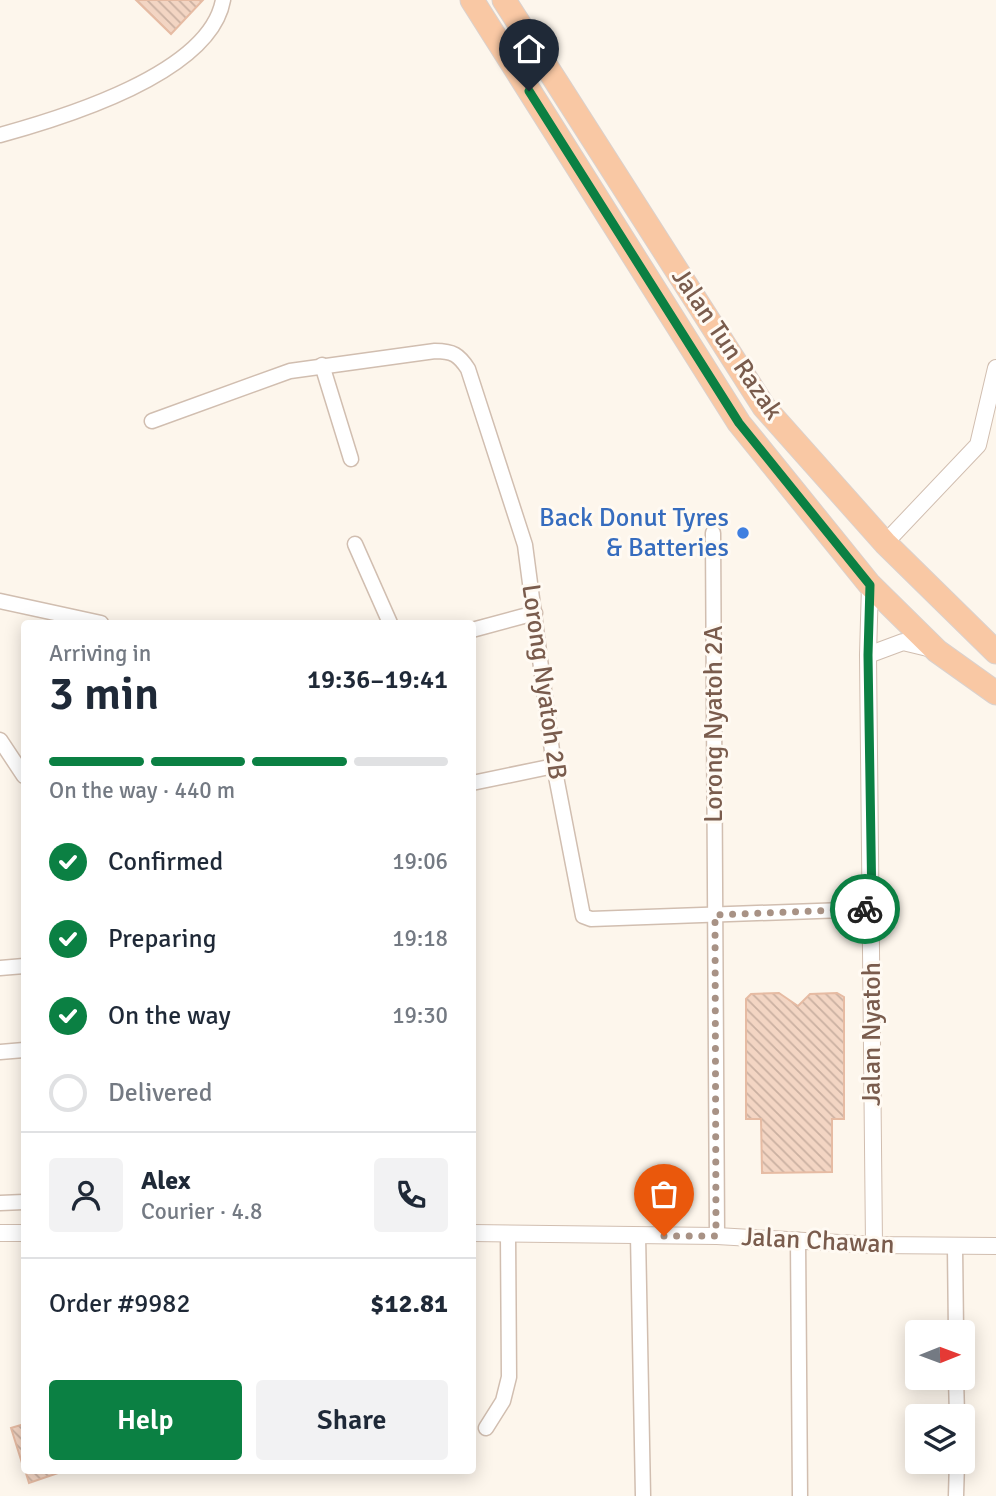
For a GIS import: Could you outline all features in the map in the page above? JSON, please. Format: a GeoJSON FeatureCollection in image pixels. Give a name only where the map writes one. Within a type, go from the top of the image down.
{"type":"FeatureCollection","features":[{"type":"Feature","properties":{"kind":"highway","name":"Jalan Tun Razak"},"geometry":{"type":"LineString","coordinates":[[472,0],[739,423],[870,585],[937,651],[996,693]]}},
{"type":"Feature","properties":{"kind":"highway","name":"Jalan Tun Razak"},"geometry":{"type":"LineString","coordinates":[[504,0],[764,407],[885,543],[996,652]]}},
{"type":"Feature","properties":{"kind":"street"},"geometry":{"type":"LineString","coordinates":[[0,135],[67,116],[137,87],[178,60],[204,34],[219,13],[223,0]]}},
{"type":"Feature","properties":{"kind":"street","name":"Lorong Nyatoh 2B"},"geometry":{"type":"LineString","coordinates":[[322,365],[435,351],[450,351],[460,357],[468,369],[525,545],[554,766],[583,916],[591,919],[715,915]]}},
{"type":"Feature","properties":{"kind":"street"},"geometry":{"type":"LineString","coordinates":[[152,421],[290,371],[322,365],[351,459]]}},
{"type":"Feature","properties":{"kind":"street"},"geometry":{"type":"LineString","coordinates":[[885,543],[978,445],[996,368]]}},
{"type":"Feature","properties":{"kind":"street","name":"Lorong Nyatoh 2A"},"geometry":{"type":"LineString","coordinates":[[713,533],[716,1236]]}},
{"type":"Feature","properties":{"kind":"street"},"geometry":{"type":"LineString","coordinates":[[355,544],[389,620]]}},
{"type":"Feature","properties":{"kind":"street","name":"Jalan Nyatoh"},"geometry":{"type":"LineString","coordinates":[[870,585],[868,655],[874,1245]]}},
{"type":"Feature","properties":{"kind":"street"},"geometry":{"type":"LineString","coordinates":[[0,601],[87,620]]}},
{"type":"Feature","properties":{"kind":"street"},"geometry":{"type":"LineString","coordinates":[[476,629],[535,613]]}},
{"type":"Feature","properties":{"kind":"street"},"geometry":{"type":"LineString","coordinates":[[868,655],[903,642],[917,643],[937,651]]}},
{"type":"Feature","properties":{"kind":"street"},"geometry":{"type":"LineString","coordinates":[[1,740],[21,771]]}},
{"type":"Feature","properties":{"kind":"street"},"geometry":{"type":"LineString","coordinates":[[476,782],[554,766]]}},
{"type":"Feature","properties":{"kind":"street"},"geometry":{"type":"LineString","coordinates":[[715,915],[872,909]]}},
{"type":"Feature","properties":{"kind":"street"},"geometry":{"type":"LineString","coordinates":[[0,968],[21,966]]}},
{"type":"Feature","properties":{"kind":"street"},"geometry":{"type":"LineString","coordinates":[[0,1052],[21,1051]]}},
{"type":"Feature","properties":{"kind":"street"},"geometry":{"type":"LineString","coordinates":[[0,1203],[21,1202]]}},
{"type":"Feature","properties":{"kind":"street"},"geometry":{"type":"LineString","coordinates":[[0,1233],[21,1233]]}},
{"type":"Feature","properties":{"kind":"street","name":"Jalan Chawan"},"geometry":{"type":"LineString","coordinates":[[476,1233],[716,1236],[874,1245],[996,1246]]}},
{"type":"Feature","properties":{"kind":"street"},"geometry":{"type":"LineString","coordinates":[[486,1428],[503,1401],[509,1377],[508,1234]]}},
{"type":"Feature","properties":{"kind":"street"},"geometry":{"type":"LineString","coordinates":[[638,1236],[643,1496]]}},
{"type":"Feature","properties":{"kind":"street"},"geometry":{"type":"LineString","coordinates":[[797,1240],[800,1496]]}},
{"type":"Feature","properties":{"kind":"street"},"geometry":{"type":"LineString","coordinates":[[955,1247],[956,1320]]}},
{"type":"Feature","properties":{"kind":"street"},"geometry":{"type":"LineString","coordinates":[[956,1496],[957,1474]]}},
{"type":"Feature","properties":{"kind":"building"},"geometry":{"type":"Polygon","coordinates":[[[136,0],[203,0],[171,34],[136,0]]]}},
{"type":"Feature","properties":{"kind":"building"},"geometry":{"type":"Polygon","coordinates":[[[779,993],[798,1006],[810,994],[837,993],[844,997],[844,1119],[832,1119],[832,1172],[762,1173],[761,1119],[746,1119],[746,999],[751,994],[779,993]]]}},
{"type":"Feature","properties":{"kind":"building"},"geometry":{"type":"Polygon","coordinates":[[[21,1425],[21,1460],[11,1428],[21,1425]]]}},
{"type":"Feature","properties":{"kind":"building"},"geometry":{"type":"Polygon","coordinates":[[[26,1474],[55,1474],[29,1483],[26,1474]]]}},
{"type":"Feature","properties":{"kind":"way so far"},"geometry":{"type":"LineString","coordinates":[[664,1236],[716,1236],[715,915],[865,909]]}},
{"type":"Feature","properties":{"kind":"place","name":"Back Donut Tyres & Batteries"},"geometry":{"type":"Point","coordinates":[743,533]}},
{"type":"Feature","properties":{"kind":"route"},"geometry":{"type":"LineString","coordinates":[[529,91],[739,423],[870,585],[868,655],[872,909],[865,909]]}}]}
